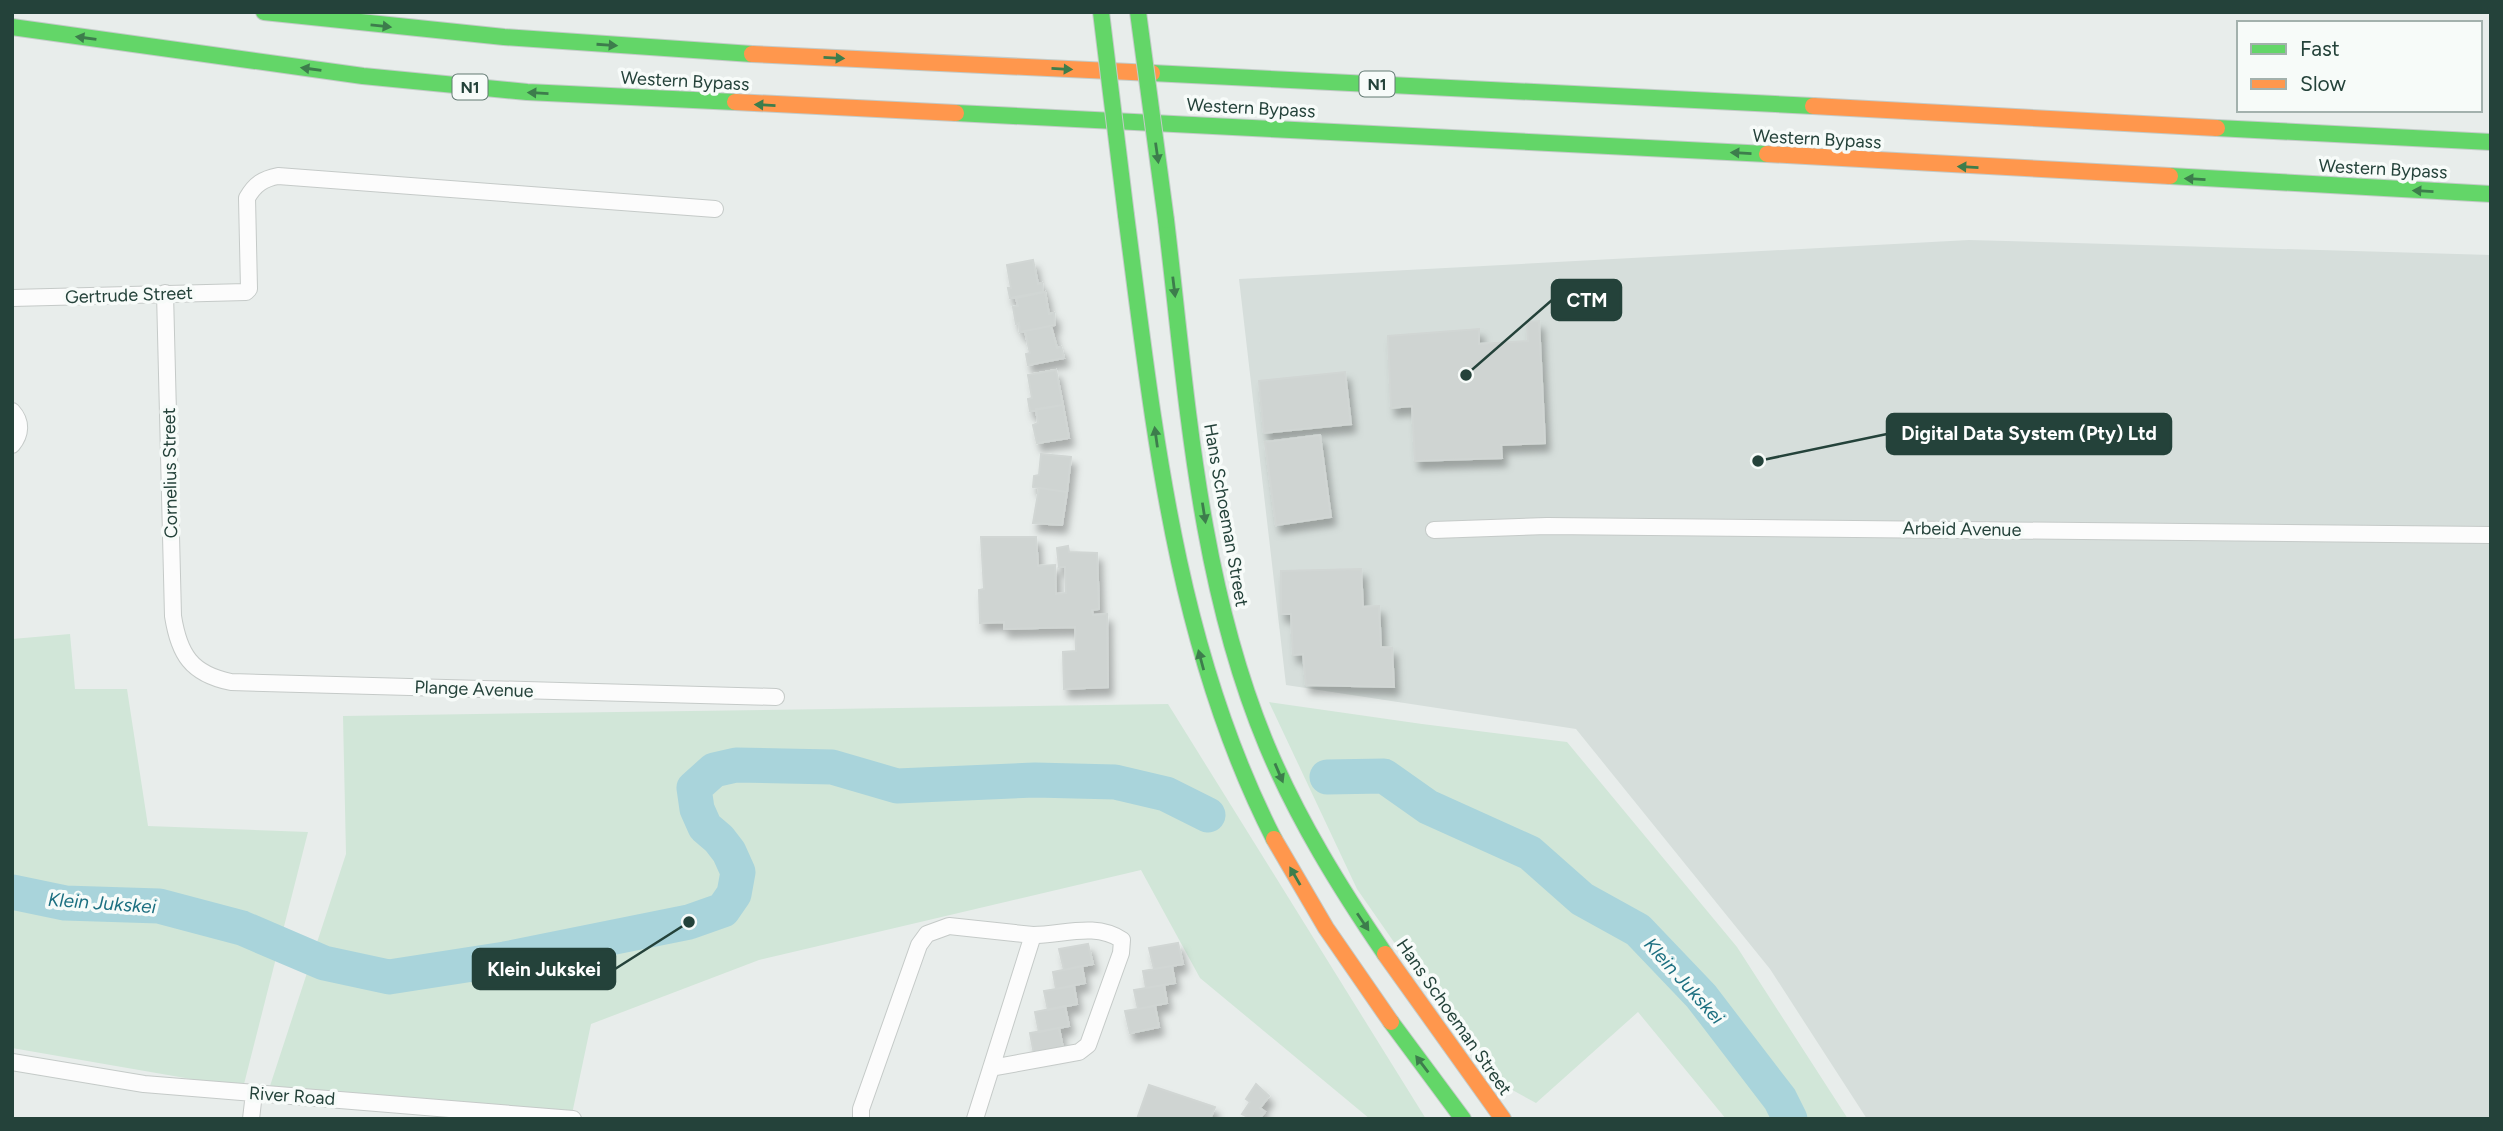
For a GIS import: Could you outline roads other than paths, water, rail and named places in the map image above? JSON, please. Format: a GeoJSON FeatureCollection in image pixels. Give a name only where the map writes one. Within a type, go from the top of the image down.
{"type":"FeatureCollection","features":[{"type":"Feature","properties":{"kind":"main road","name":"Western Bypass"},"geometry":{"type":"LineString","coordinates":[[264,12],[525,40],[702,51],[1534,91],[2491,142]]}},
{"type":"Feature","properties":{"kind":"main road"},"geometry":{"type":"LineString","coordinates":[[1101,12],[1165,503],[1205,674],[1256,804],[1272,836],[1340,949],[1463,1119]]}},
{"type":"Feature","properties":{"kind":"main road","name":"Hans Schoeman Street"},"geometry":{"type":"LineString","coordinates":[[1138,12],[1190,421],[1209,547],[1226,620],[1253,710],[1281,778],[1337,883],[1462,1066],[1503,1119]]}},
{"type":"Feature","properties":{"kind":"main road","name":"Western Bypass"},"geometry":{"type":"LineString","coordinates":[[12,27],[363,76],[527,92],[1528,141],[2491,194]]}},
{"type":"Feature","properties":{"kind":"street","name":"Gertrude Street"},"geometry":{"type":"LineString","coordinates":[[12,298],[246,292],[249,289],[247,198],[253,187],[265,179],[278,176],[715,209]]}},
{"type":"Feature","properties":{"kind":"street","name":"Cornelius Street"},"geometry":{"type":"LineString","coordinates":[[165,293],[172,591],[176,633],[183,652]]}},
{"type":"Feature","properties":{"kind":"street"},"geometry":{"type":"LineString","coordinates":[[12,411],[16,416],[19,431],[12,445]]}},
{"type":"Feature","properties":{"kind":"street","name":"Arbeid Avenue"},"geometry":{"type":"LineString","coordinates":[[1434,530],[1573,526],[2491,535]]}},
{"type":"Feature","properties":{"kind":"street","name":"Plange Avenue"},"geometry":{"type":"LineString","coordinates":[[183,652],[201,672],[231,682],[776,697]]}},
{"type":"Feature","properties":{"kind":"street"},"geometry":{"type":"LineString","coordinates":[[861,1119],[861,1109],[919,945],[927,934],[949,926],[1033,935],[1054,935],[1081,930],[1109,931],[1122,940],[1121,953],[1088,1045],[1079,1052],[991,1068]]}},
{"type":"Feature","properties":{"kind":"street"},"geometry":{"type":"LineString","coordinates":[[975,1119],[1033,935]]}},
{"type":"Feature","properties":{"kind":"street","name":"River Road"},"geometry":{"type":"LineString","coordinates":[[12,1062],[144,1084],[573,1119]]}},
{"type":"Feature","properties":{"kind":"street"},"geometry":{"type":"LineString","coordinates":[[251,1119],[254,1093]]}},
{"type":"Feature","properties":{"kind":"waterway","name":"Klein Jukskei"},"geometry":{"type":"LineString","coordinates":[[12,892],[65,903],[159,906],[242,928],[324,963],[389,977],[505,959],[689,922],[723,910],[734,894],[738,872],[729,852],[705,827],[697,809],[694,788],[714,770],[736,765],[832,767],[897,786],[1035,780],[1115,782],[1166,794],[1208,815]]}},
{"type":"Feature","properties":{"kind":"waterway","name":"Klein Jukskei"},"geometry":{"type":"LineString","coordinates":[[1327,777],[1384,776],[1428,807],[1530,853],[1582,899],[1638,930],[1701,996],[1780,1099],[1790,1119]]}},
{"type":"Feature","properties":{"kind":"place","name":"CTM"},"geometry":{"type":"Point","coordinates":[1466,375]}},
{"type":"Feature","properties":{"kind":"place","name":"Digital Data System (Pty) Ltd"},"geometry":{"type":"Point","coordinates":[1758,461]}},
{"type":"Feature","properties":{"kind":"place","name":"Klein Jukskei"},"geometry":{"type":"Point","coordinates":[689,922]}}]}
